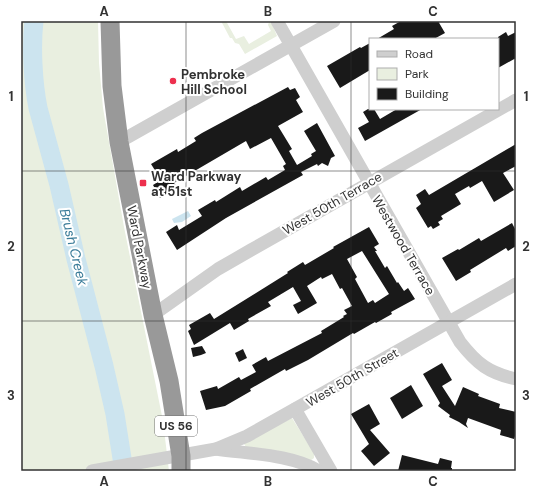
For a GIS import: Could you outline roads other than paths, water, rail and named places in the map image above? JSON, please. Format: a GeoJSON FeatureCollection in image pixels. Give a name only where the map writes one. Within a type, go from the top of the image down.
{"type":"FeatureCollection","features":[{"type":"Feature","properties":{"kind":"highway","name":"Ward Parkway"},"geometry":{"type":"LineString","coordinates":[[110,21],[112,86],[119,142],[153,315],[169,381],[181,464]]}},
{"type":"Feature","properties":{"kind":"street","name":"Westwood Terrace"},"geometry":{"type":"LineString","coordinates":[[277,21],[460,342],[470,355],[484,367],[499,375],[516,380]]}},
{"type":"Feature","properties":{"kind":"street"},"geometry":{"type":"LineString","coordinates":[[119,142],[334,21]]}},
{"type":"Feature","properties":{"kind":"street","name":"West 50th Terrace"},"geometry":{"type":"LineString","coordinates":[[499,109],[516,100]]}},
{"type":"Feature","properties":{"kind":"street","name":"West 50th Terrace"},"geometry":{"type":"LineString","coordinates":[[153,315],[224,265],[498,110]]}},
{"type":"Feature","properties":{"kind":"street","name":"West 50th Street"},"geometry":{"type":"LineString","coordinates":[[93,471],[151,461],[181,464],[216,450],[247,436],[296,409],[516,284]]}},
{"type":"Feature","properties":{"kind":"street"},"geometry":{"type":"LineString","coordinates":[[296,409],[331,471]]}},
{"type":"Feature","properties":{"kind":"street"},"geometry":{"type":"LineString","coordinates":[[216,450],[276,457],[312,467],[319,471]]}},
{"type":"Feature","properties":{"kind":"water"},"geometry":{"type":"Polygon","coordinates":[[[188,211],[191,216],[182,222],[174,223],[172,219],[188,211]]]}},
{"type":"Feature","properties":{"kind":"waterway","name":"Brush Creek"},"geometry":{"type":"LineString","coordinates":[[34,21],[33,64],[38,108],[59,185],[76,259],[104,366],[115,414],[124,471]]}},
{"type":"Feature","properties":{"kind":"place","name":"Pembroke Hill School"},"geometry":{"type":"Point","coordinates":[173,81]}},
{"type":"Feature","properties":{"kind":"place","name":"Ward Parkway at 51st"},"geometry":{"type":"Point","coordinates":[143,183]}}]}
